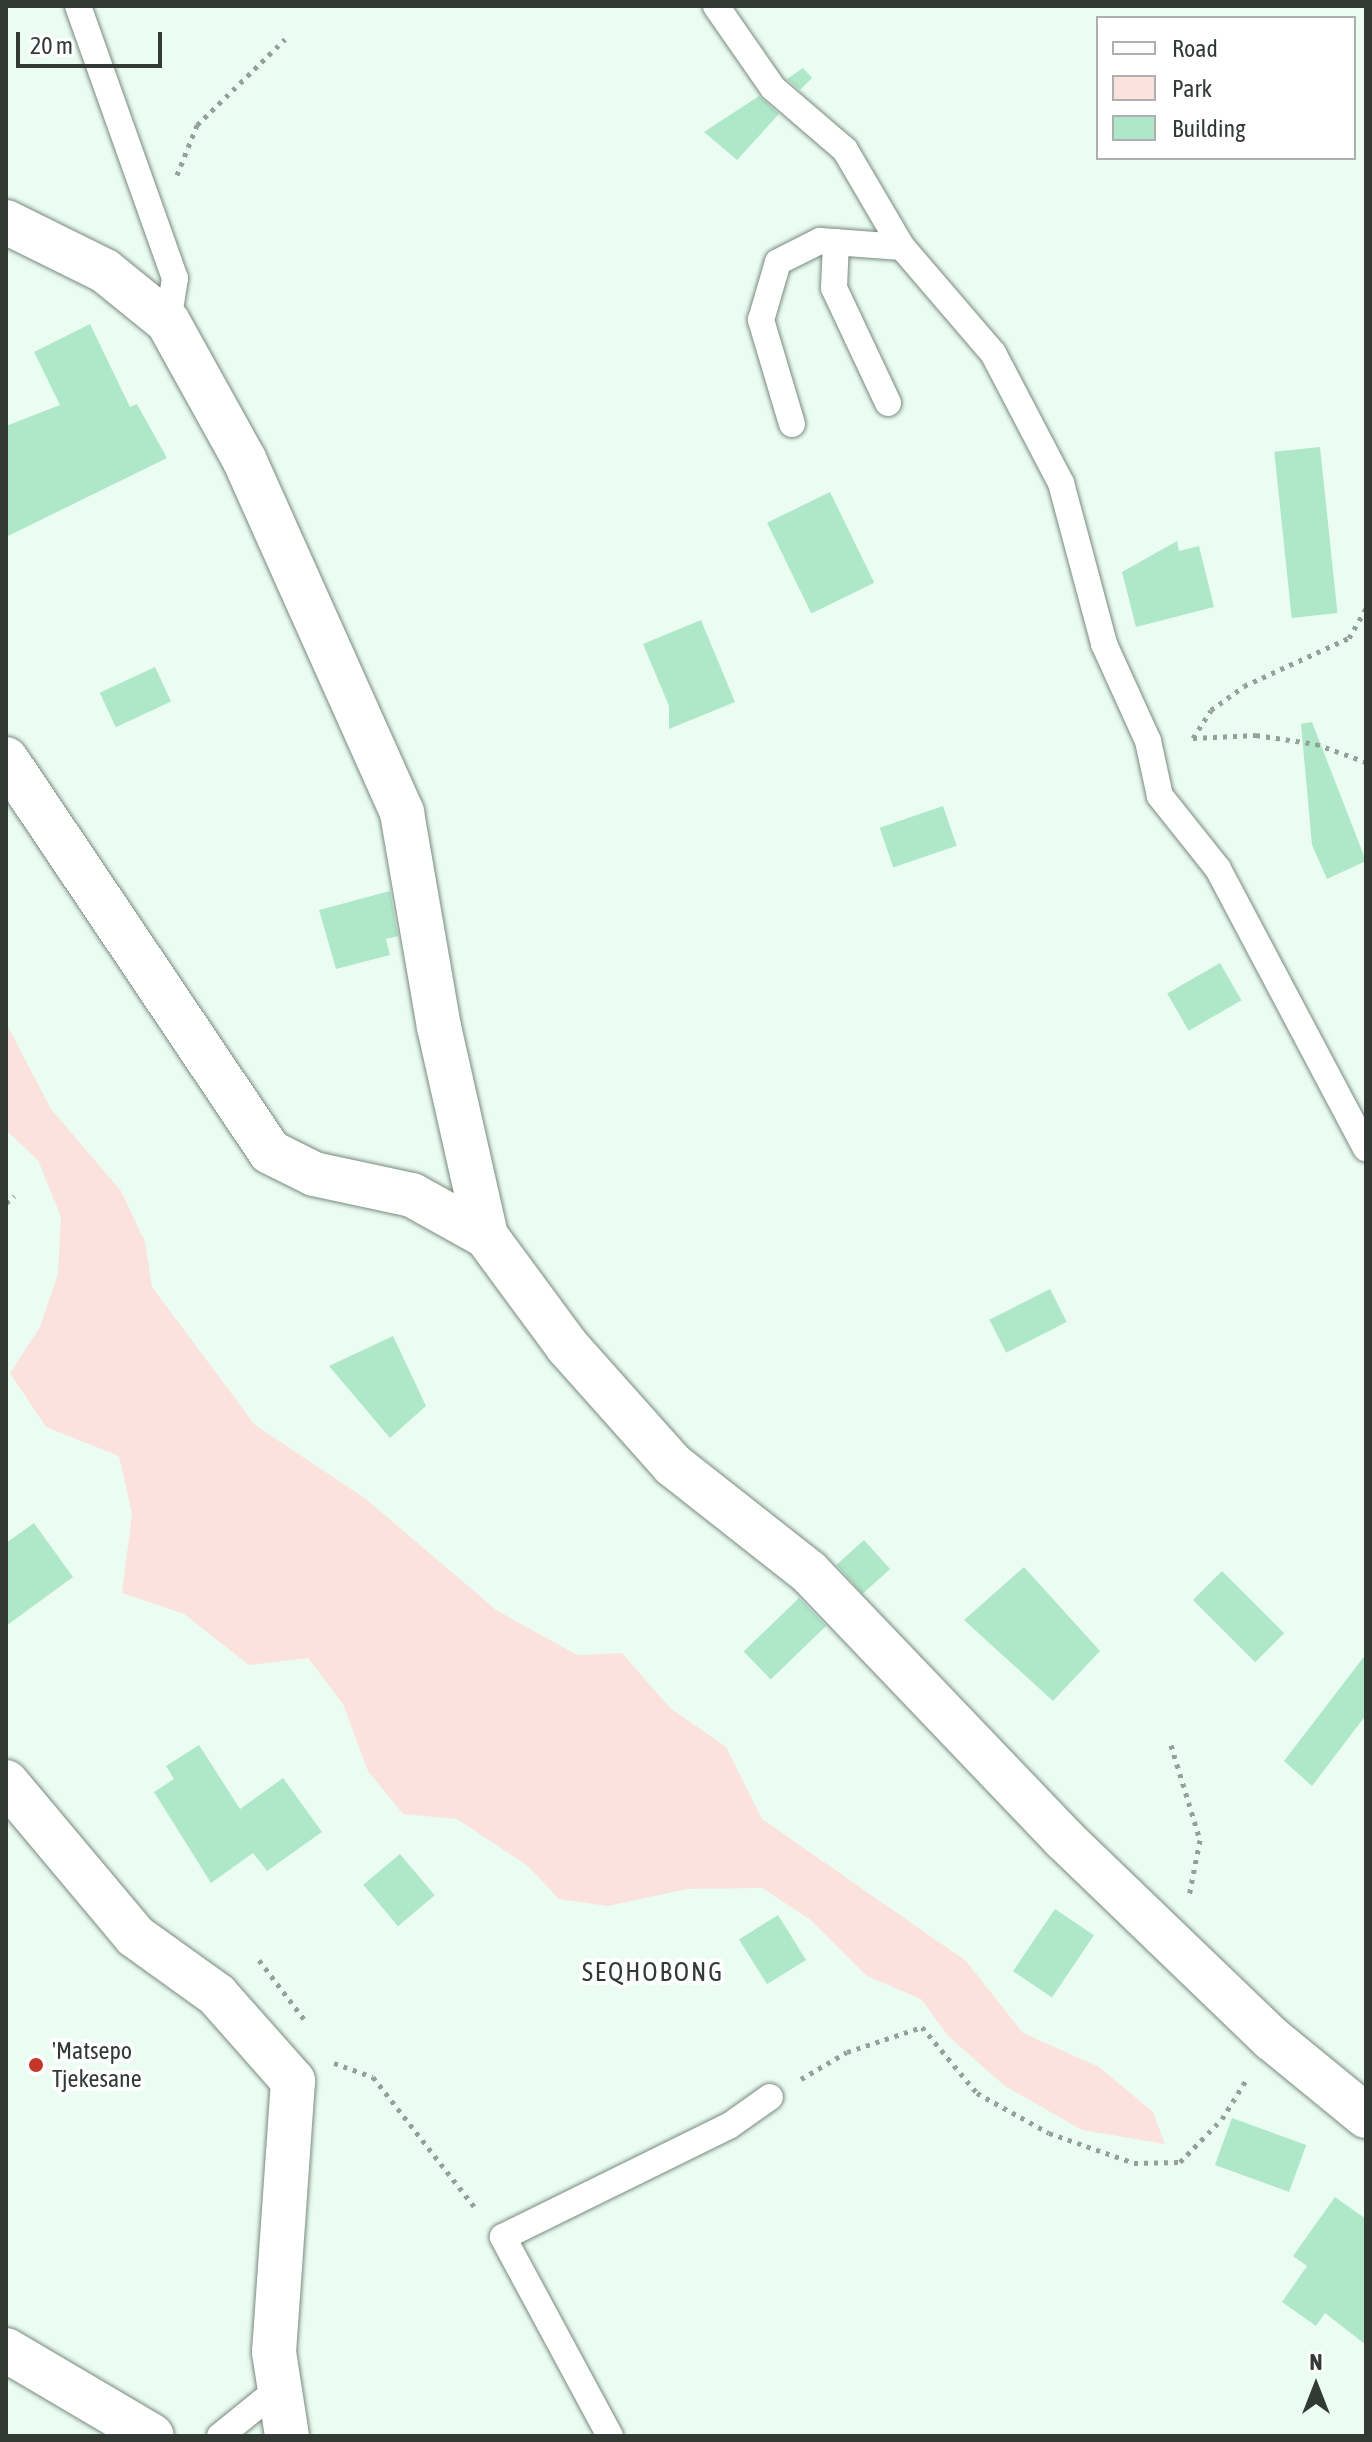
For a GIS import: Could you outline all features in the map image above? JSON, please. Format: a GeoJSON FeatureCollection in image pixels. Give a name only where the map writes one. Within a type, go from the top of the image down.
{"type":"FeatureCollection","features":[{"type":"Feature","properties":{"kind":"street"},"geometry":{"type":"LineString","coordinates":[[6,222],[105,271],[168,322],[244,459],[402,813],[439,1027],[486,1236],[567,1346],[673,1465],[809,1572],[1170,1941],[1272,2039],[1366,2116]]}},
{"type":"Feature","properties":{"kind":"street"},"geometry":{"type":"LineString","coordinates":[[6,759],[270,1152],[314,1174],[412,1195],[486,1236]]}},
{"type":"Feature","properties":{"kind":"street"},"geometry":{"type":"LineString","coordinates":[[6,1782],[135,1936],[217,1995],[293,2081],[277,2390],[287,2436]]}},
{"type":"Feature","properties":{"kind":"street"},"geometry":{"type":"LineString","coordinates":[[6,2350],[152,2436]]}},
{"type":"Feature","properties":{"kind":"lane"},"geometry":{"type":"LineString","coordinates":[[78,6],[175,278],[168,322]]}},
{"type":"Feature","properties":{"kind":"lane"},"geometry":{"type":"LineString","coordinates":[[716,6],[773,88],[845,150],[902,247],[993,353],[1061,483],[1104,644],[1148,741],[1160,796],[1218,869],[1366,1148]]}},
{"type":"Feature","properties":{"kind":"lane"},"geometry":{"type":"LineString","coordinates":[[792,424],[761,320],[778,262],[820,241],[902,247]]}},
{"type":"Feature","properties":{"kind":"lane"},"geometry":{"type":"LineString","coordinates":[[836,242],[834,288],[888,403]]}},
{"type":"Feature","properties":{"kind":"lane"},"geometry":{"type":"LineString","coordinates":[[610,2436],[503,2237],[702,2140],[770,2097]]}},
{"type":"Feature","properties":{"kind":"lane"},"geometry":{"type":"LineString","coordinates":[[220,2436],[277,2390]]}},
{"type":"Feature","properties":{"kind":"path"},"geometry":{"type":"LineString","coordinates":[[152,208],[182,169],[197,125],[285,39]]}},
{"type":"Feature","properties":{"kind":"path"},"geometry":{"type":"LineString","coordinates":[[1193,738],[1211,710],[1244,686],[1349,638],[1366,609]]}},
{"type":"Feature","properties":{"kind":"path"},"geometry":{"type":"LineString","coordinates":[[1148,741],[1256,735],[1316,744],[1366,762]]}},
{"type":"Feature","properties":{"kind":"path"},"geometry":{"type":"LineString","coordinates":[[6,1203],[15,1196]]}},
{"type":"Feature","properties":{"kind":"path"},"geometry":{"type":"LineString","coordinates":[[1170,1941],[1189,1900],[1200,1840],[1171,1745]]}},
{"type":"Feature","properties":{"kind":"path"},"geometry":{"type":"LineString","coordinates":[[770,2097],[847,2052],[922,2027],[977,2093],[1049,2133],[1134,2163],[1180,2162],[1222,2119],[1272,2039]]}},
{"type":"Feature","properties":{"kind":"path"},"geometry":{"type":"LineString","coordinates":[[330,2061],[373,2077],[438,2168],[503,2237]]}},
{"type":"Feature","properties":{"kind":"green space"},"geometry":{"type":"Polygon","coordinates":[[[6,1023],[51,1109],[121,1191],[145,1242],[152,1287],[255,1425],[366,1499],[496,1610],[577,1655],[622,1653],[670,1708],[726,1747],[762,1819],[966,1961],[1023,2033],[1099,2067],[1153,2112],[1165,2144],[1082,2130],[1005,2086],[948,2036],[921,1999],[867,1976],[811,1920],[762,1888],[687,1889],[608,1906],[559,1899],[528,1866],[457,1819],[403,1814],[368,1771],[343,1704],[308,1658],[249,1665],[184,1614],[122,1593],[132,1514],[119,1456],[46,1427],[10,1373],[40,1327],[58,1274],[61,1217],[38,1160],[6,1130],[6,1023]]]}},
{"type":"Feature","properties":{"kind":"building"},"geometry":{"type":"Polygon","coordinates":[[[803,68],[812,78],[800,90],[787,79],[803,68]]]}},
{"type":"Feature","properties":{"kind":"building"},"geometry":{"type":"Polygon","coordinates":[[[759,96],[779,114],[737,160],[704,132],[759,96]]]}},
{"type":"Feature","properties":{"kind":"building"},"geometry":{"type":"Polygon","coordinates":[[[90,324],[130,407],[137,404],[167,458],[6,537],[6,426],[60,405],[34,352],[90,324]]]}},
{"type":"Feature","properties":{"kind":"building"},"geometry":{"type":"Polygon","coordinates":[[[1320,447],[1337,613],[1292,618],[1274,452],[1320,447]]]}},
{"type":"Feature","properties":{"kind":"building"},"geometry":{"type":"Polygon","coordinates":[[[830,492],[874,583],[811,613],[767,523],[830,492]]]}},
{"type":"Feature","properties":{"kind":"building"},"geometry":{"type":"Polygon","coordinates":[[[1177,541],[1179,551],[1199,546],[1214,607],[1136,627],[1122,572],[1177,541]]]}},
{"type":"Feature","properties":{"kind":"building"},"geometry":{"type":"Polygon","coordinates":[[[701,620],[735,702],[669,729],[669,706],[643,644],[701,620]]]}},
{"type":"Feature","properties":{"kind":"building"},"geometry":{"type":"Polygon","coordinates":[[[155,667],[171,701],[116,727],[100,693],[155,667]]]}},
{"type":"Feature","properties":{"kind":"building"},"geometry":{"type":"Polygon","coordinates":[[[1312,722],[1366,861],[1327,879],[1312,845],[1301,724],[1312,722]]]}},
{"type":"Feature","properties":{"kind":"building"},"geometry":{"type":"Polygon","coordinates":[[[943,806],[957,846],[893,868],[880,828],[943,806]]]}},
{"type":"Feature","properties":{"kind":"building"},"geometry":{"type":"Polygon","coordinates":[[[390,891],[398,936],[386,939],[390,955],[336,969],[319,910],[390,891]]]}},
{"type":"Feature","properties":{"kind":"building"},"geometry":{"type":"Polygon","coordinates":[[[1220,963],[1242,1000],[1189,1031],[1167,994],[1220,963]]]}},
{"type":"Feature","properties":{"kind":"building"},"geometry":{"type":"Polygon","coordinates":[[[1050,1289],[1067,1322],[1006,1353],[989,1320],[1050,1289]]]}},
{"type":"Feature","properties":{"kind":"building"},"geometry":{"type":"Polygon","coordinates":[[[393,1336],[426,1406],[390,1438],[329,1366],[393,1336]]]}},
{"type":"Feature","properties":{"kind":"building"},"geometry":{"type":"Polygon","coordinates":[[[34,1523],[73,1577],[6,1626],[6,1543],[34,1523]]]}},
{"type":"Feature","properties":{"kind":"building"},"geometry":{"type":"Polygon","coordinates":[[[864,1540],[890,1569],[863,1594],[837,1565],[864,1540]]]}},
{"type":"Feature","properties":{"kind":"building"},"geometry":{"type":"Polygon","coordinates":[[[1024,1567],[1100,1651],[1053,1701],[964,1620],[1024,1567]]]}},
{"type":"Feature","properties":{"kind":"building"},"geometry":{"type":"Polygon","coordinates":[[[1222,1571],[1284,1633],[1255,1662],[1193,1600],[1222,1571]]]}},
{"type":"Feature","properties":{"kind":"building"},"geometry":{"type":"Polygon","coordinates":[[[799,1598],[826,1626],[771,1680],[744,1651],[799,1598]]]}},
{"type":"Feature","properties":{"kind":"building"},"geometry":{"type":"Polygon","coordinates":[[[1366,1654],[1366,1715],[1312,1786],[1284,1761],[1366,1654]]]}},
{"type":"Feature","properties":{"kind":"building"},"geometry":{"type":"Polygon","coordinates":[[[199,1745],[240,1809],[283,1778],[322,1832],[267,1871],[253,1853],[211,1883],[154,1792],[174,1779],[166,1766],[199,1745]]]}},
{"type":"Feature","properties":{"kind":"building"},"geometry":{"type":"Polygon","coordinates":[[[400,1854],[435,1895],[398,1926],[363,1885],[400,1854]]]}},
{"type":"Feature","properties":{"kind":"building"},"geometry":{"type":"Polygon","coordinates":[[[1055,1909],[1094,1935],[1052,1997],[1013,1971],[1055,1909]]]}},
{"type":"Feature","properties":{"kind":"building"},"geometry":{"type":"Polygon","coordinates":[[[778,1915],[806,1960],[767,1984],[739,1939],[778,1915]]]}},
{"type":"Feature","properties":{"kind":"building"},"geometry":{"type":"Polygon","coordinates":[[[1232,2118],[1306,2145],[1289,2192],[1215,2165],[1232,2118]]]}},
{"type":"Feature","properties":{"kind":"building"},"geometry":{"type":"Polygon","coordinates":[[[1335,2197],[1366,2219],[1366,2345],[1325,2313],[1316,2326],[1282,2302],[1307,2266],[1293,2256],[1335,2197]]]}},
{"type":"Feature","properties":{"kind":"place","name":"'Matsepo Tjekesane"},"geometry":{"type":"Point","coordinates":[36,2065]}},
{"type":"Feature","properties":{"kind":"district","name":"SEQHOBONG"},"geometry":{"type":"Point","coordinates":[653,1973]}}]}
